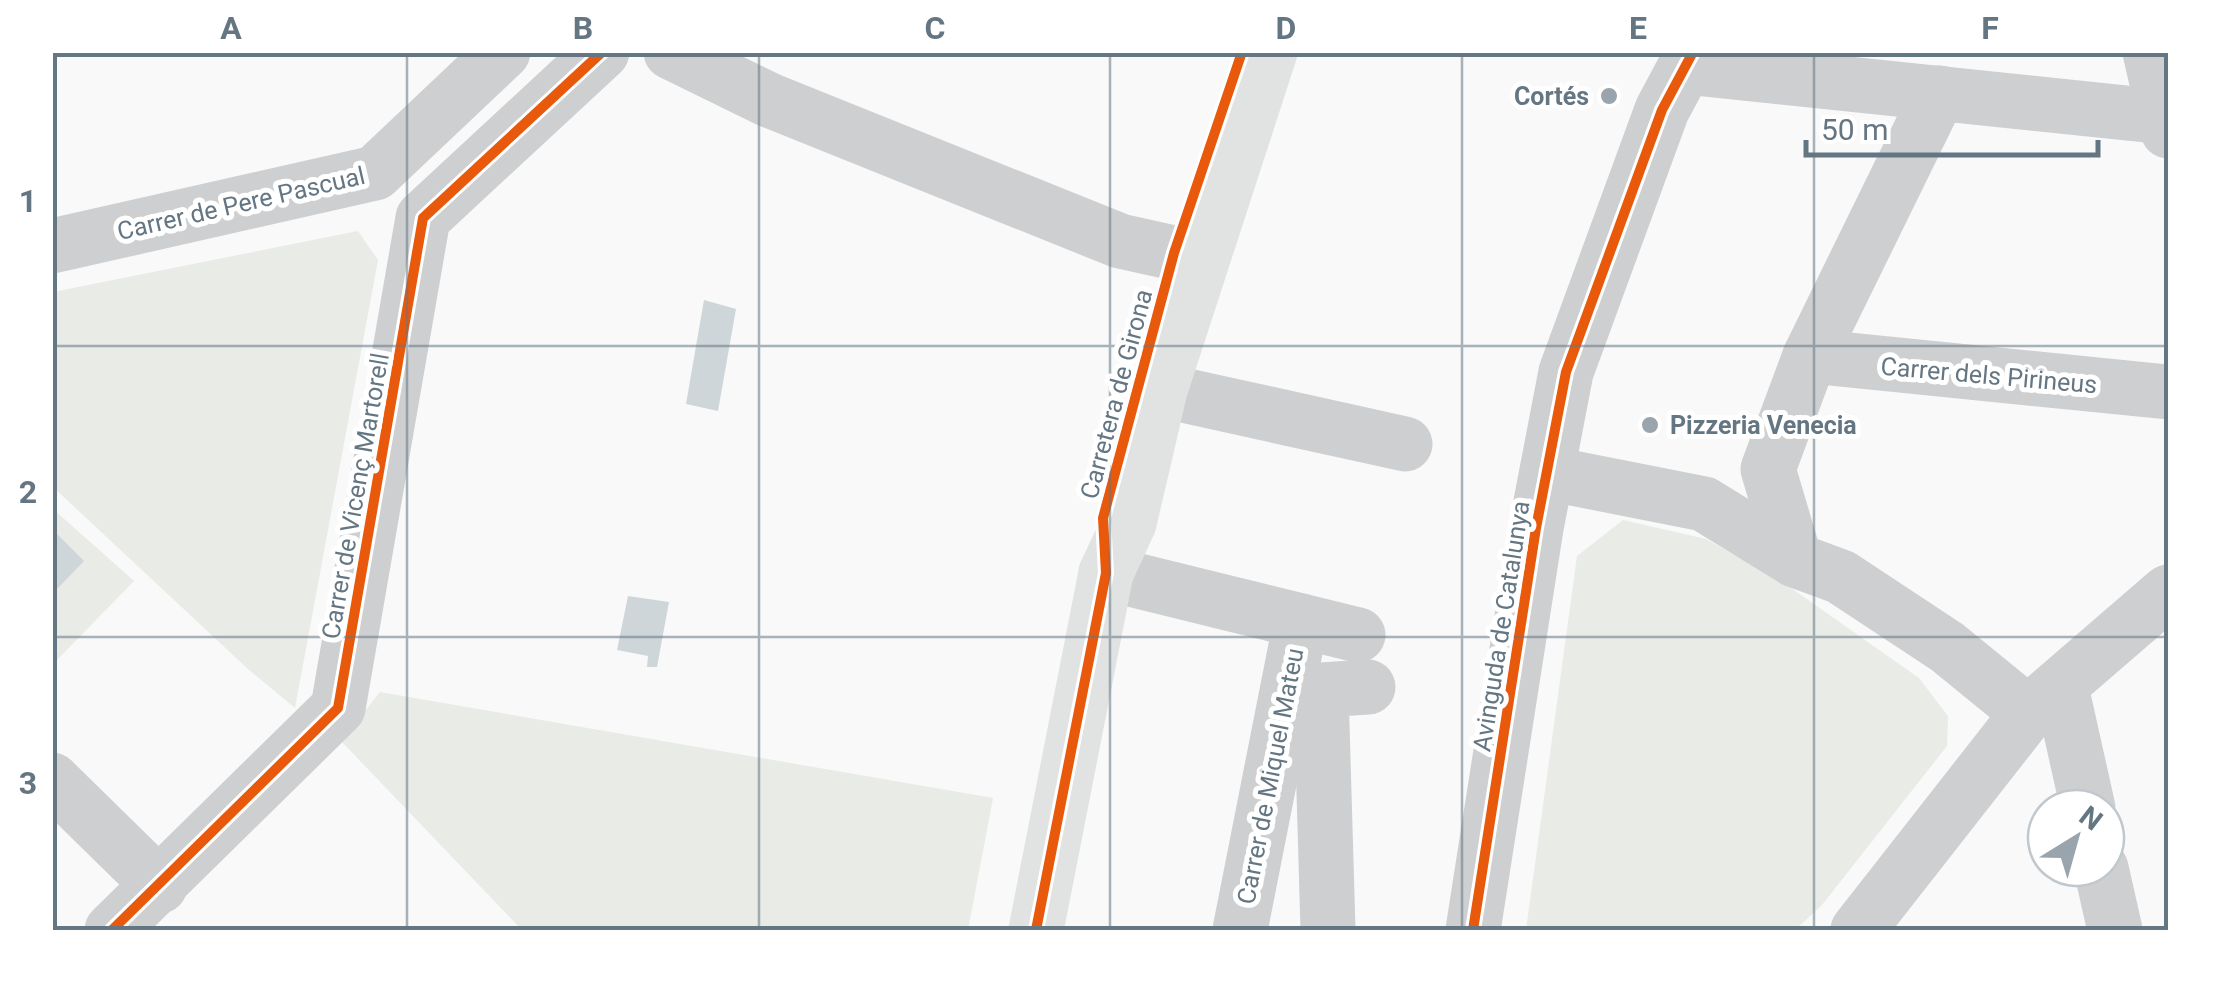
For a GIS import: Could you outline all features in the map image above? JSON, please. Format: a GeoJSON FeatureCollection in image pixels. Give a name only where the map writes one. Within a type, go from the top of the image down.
{"type":"FeatureCollection","features":[{"type":"Feature","properties":{"kind":"main road","name":"Carretera de Girona"},"geometry":{"type":"LineString","coordinates":[[1036,930],[1106,573],[1104,518],[1174,253],[1242,52]]}},
{"type":"Feature","properties":{"kind":"main road","name":"Carretera de Girona"},"geometry":{"type":"LineString","coordinates":[[1106,573],[1129,523],[1160,390],[1270,52]]}},
{"type":"Feature","properties":{"kind":"street","name":"Carrer de Pere Pascual"},"geometry":{"type":"LineString","coordinates":[[52,246],[375,173],[503,52]]}},
{"type":"Feature","properties":{"kind":"street"},"geometry":{"type":"LineString","coordinates":[[375,173],[424,218],[602,52]]}},
{"type":"Feature","properties":{"kind":"street"},"geometry":{"type":"LineString","coordinates":[[670,52],[770,100],[1120,242],[1174,253]]}},
{"type":"Feature","properties":{"kind":"street"},"geometry":{"type":"LineString","coordinates":[[1689,60],[2167,124],[2150,52]]}},
{"type":"Feature","properties":{"kind":"street","name":"Avinguda de Catalunya"},"geometry":{"type":"LineString","coordinates":[[1473,930],[1566,372],[1662,110],[1689,60]]}},
{"type":"Feature","properties":{"kind":"street"},"geometry":{"type":"LineString","coordinates":[[1795,560],[1768,469],[1810,356],[1939,94]]}},
{"type":"Feature","properties":{"kind":"street","name":"Carrer de Vicenç Martorell"},"geometry":{"type":"LineString","coordinates":[[112,930],[338,708],[424,218]]}},
{"type":"Feature","properties":{"kind":"street","name":"Carrer dels Pirineus"},"geometry":{"type":"LineString","coordinates":[[1810,356],[2168,392]]}},
{"type":"Feature","properties":{"kind":"street"},"geometry":{"type":"LineString","coordinates":[[1160,390],[1404,444]]}},
{"type":"Feature","properties":{"kind":"street"},"geometry":{"type":"LineString","coordinates":[[1547,473],[1704,504],[1795,560],[1841,577],[1947,647],[2045,700],[2080,788]]}},
{"type":"Feature","properties":{"kind":"street","name":"Carrer de Miquel Mateu"},"geometry":{"type":"LineString","coordinates":[[1106,573],[1300,621],[1363,661],[1321,690],[1328,930]]}},
{"type":"Feature","properties":{"kind":"street"},"geometry":{"type":"LineString","coordinates":[[1858,930],[2045,700],[2168,592]]}},
{"type":"Feature","properties":{"kind":"street","name":"Carrer de Miquel Mateu"},"geometry":{"type":"LineString","coordinates":[[1240,930],[1300,621]]}},
{"type":"Feature","properties":{"kind":"street"},"geometry":{"type":"LineString","coordinates":[[52,780],[160,886]]}},
{"type":"Feature","properties":{"kind":"street"},"geometry":{"type":"LineString","coordinates":[[2105,888],[2114,930]]}},
{"type":"Feature","properties":{"kind":"shaded area"},"geometry":{"type":"Polygon","coordinates":[[[358,231],[378,260],[295,708],[53,487],[53,292],[358,231]]]}},
{"type":"Feature","properties":{"kind":"shaded area"},"geometry":{"type":"Polygon","coordinates":[[[704,300],[736,309],[718,411],[686,404],[704,300]]]}},
{"type":"Feature","properties":{"kind":"shaded area"},"geometry":{"type":"Polygon","coordinates":[[[53,509],[134,581],[53,664],[53,509]]]}},
{"type":"Feature","properties":{"kind":"shaded area"},"geometry":{"type":"Polygon","coordinates":[[[1623,520],[1706,539],[1784,583],[1919,678],[1948,716],[1947,746],[1822,905],[1795,930],[1526,930],[1577,556],[1623,520]]]}},
{"type":"Feature","properties":{"kind":"shaded area"},"geometry":{"type":"Polygon","coordinates":[[[55,532],[84,561],[53,593],[52,535],[55,532]]]}},
{"type":"Feature","properties":{"kind":"shaded area"},"geometry":{"type":"Polygon","coordinates":[[[628,596],[669,602],[657,667],[647,667],[648,656],[617,650],[628,596]]]}},
{"type":"Feature","properties":{"kind":"shaded area"},"geometry":{"type":"Polygon","coordinates":[[[380,692],[993,798],[968,930],[522,930],[341,741],[380,692]]]}},
{"type":"Feature","properties":{"kind":"cycle path"},"geometry":{"type":"LineString","coordinates":[[112,930],[338,708],[423,218],[602,52]]}},
{"type":"Feature","properties":{"kind":"cycle path"},"geometry":{"type":"LineString","coordinates":[[1036,930],[1106,573],[1103,518],[1174,253],[1242,52]]}},
{"type":"Feature","properties":{"kind":"cycle path"},"geometry":{"type":"LineString","coordinates":[[1473,930],[1536,528],[1566,372],[1662,110],[1693,52]]}},
{"type":"Feature","properties":{"kind":"place","name":"Cortés"},"geometry":{"type":"Point","coordinates":[1609,96]}},
{"type":"Feature","properties":{"kind":"place","name":"Pizzeria Venecia"},"geometry":{"type":"Point","coordinates":[1650,425]}}]}
